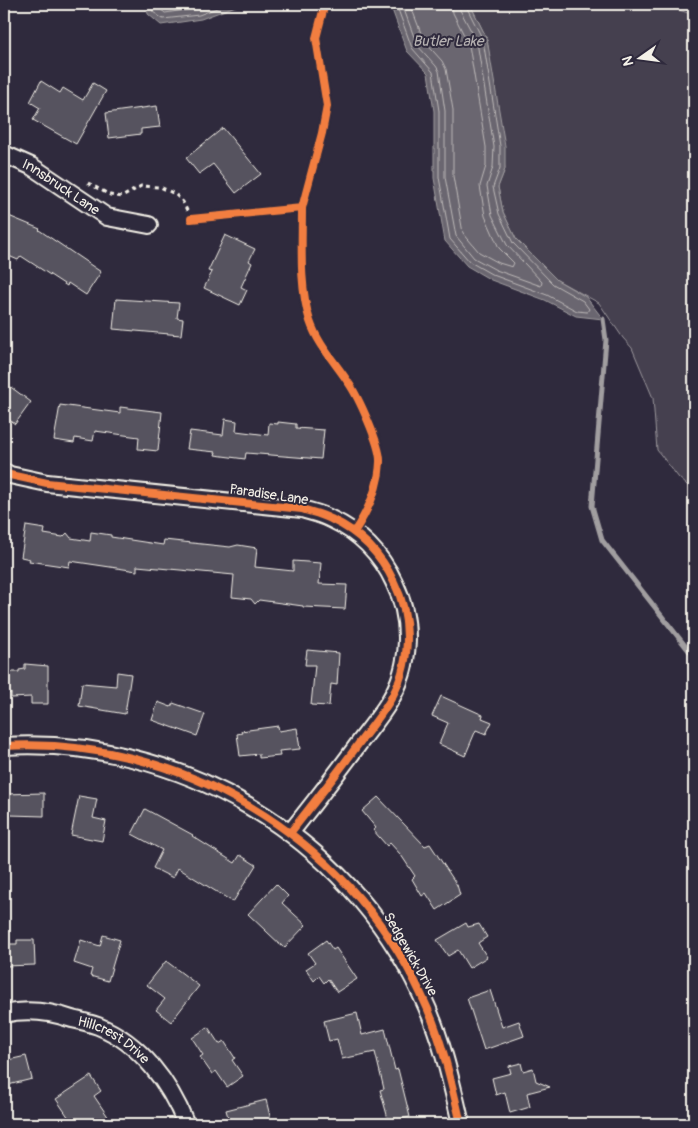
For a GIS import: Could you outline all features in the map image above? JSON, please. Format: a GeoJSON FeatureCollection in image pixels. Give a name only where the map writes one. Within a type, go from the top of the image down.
{"type":"FeatureCollection","features":[{"type":"Feature","properties":{"kind":"street","name":"Innsbruck Lane"},"geometry":{"type":"LineString","coordinates":[[4,154],[31,166],[107,218],[149,225]]}},
{"type":"Feature","properties":{"kind":"street","name":"Paradise Lane"},"geometry":{"type":"LineString","coordinates":[[4,472],[47,483],[302,510],[330,518],[354,532],[378,555],[389,570],[400,592],[407,627],[405,662],[389,702],[340,770],[290,833]]}},
{"type":"Feature","properties":{"kind":"street","name":"Sedgewick Drive"},"geometry":{"type":"LineString","coordinates":[[4,746],[32,744],[85,749],[140,759],[213,786],[260,812],[290,833],[333,869],[373,914],[398,952],[430,1014],[447,1066],[461,1124]]}},
{"type":"Feature","properties":{"kind":"street","name":"Hillcrest Drive"},"geometry":{"type":"LineString","coordinates":[[4,1014],[32,1012],[56,1014],[99,1027],[118,1037],[139,1053],[164,1080],[186,1124]]}},
{"type":"Feature","properties":{"kind":"path"},"geometry":{"type":"LineString","coordinates":[[83,181],[110,195],[122,196],[141,186],[160,187],[175,194],[183,202],[191,219]]}},
{"type":"Feature","properties":{"kind":"shaded area"},"geometry":{"type":"Polygon","coordinates":[[[470,4],[661,4],[694,15],[694,491],[679,478],[657,450],[653,398],[632,348],[599,303],[557,280],[516,239],[503,212],[498,187],[505,169],[487,39],[470,4]]]}},
{"type":"Feature","properties":{"kind":"water"},"geometry":{"type":"Polygon","coordinates":[[[146,4],[241,4],[201,19],[161,25],[148,14],[146,4]]]}},
{"type":"Feature","properties":{"kind":"water","name":"Butler Lake"},"geometry":{"type":"Polygon","coordinates":[[[390,4],[470,4],[487,39],[505,146],[505,169],[498,187],[503,212],[516,239],[557,280],[586,297],[603,319],[576,316],[545,300],[491,280],[467,266],[445,241],[434,178],[434,111],[428,73],[407,51],[390,4]]]}},
{"type":"Feature","properties":{"kind":"building"},"geometry":{"type":"Polygon","coordinates":[[[41,81],[60,93],[63,88],[83,100],[93,83],[106,91],[76,144],[33,120],[40,108],[30,102],[41,81]]]}},
{"type":"Feature","properties":{"kind":"building"},"geometry":{"type":"Polygon","coordinates":[[[157,106],[160,127],[141,129],[141,134],[109,138],[106,113],[157,106]]]}},
{"type":"Feature","properties":{"kind":"building"},"geometry":{"type":"Polygon","coordinates":[[[223,128],[261,174],[236,193],[213,164],[199,174],[186,158],[223,128]]]}},
{"type":"Feature","properties":{"kind":"building"},"geometry":{"type":"Polygon","coordinates":[[[4,214],[40,229],[101,272],[86,295],[68,283],[67,286],[21,256],[18,260],[4,254],[4,214]]]}},
{"type":"Feature","properties":{"kind":"building"},"geometry":{"type":"Polygon","coordinates":[[[225,235],[255,249],[249,261],[252,263],[241,287],[247,290],[240,305],[204,288],[212,272],[208,271],[225,235]]]}},
{"type":"Feature","properties":{"kind":"building"},"geometry":{"type":"Polygon","coordinates":[[[116,299],[179,303],[177,318],[183,319],[181,335],[113,329],[116,299]]]}},
{"type":"Feature","properties":{"kind":"building"},"geometry":{"type":"Polygon","coordinates":[[[4,382],[31,402],[15,424],[4,416],[4,382]]]}},
{"type":"Feature","properties":{"kind":"building"},"geometry":{"type":"Polygon","coordinates":[[[60,405],[120,413],[120,407],[162,412],[158,451],[138,449],[139,437],[95,431],[93,441],[75,438],[74,443],[54,440],[60,405]]]}},
{"type":"Feature","properties":{"kind":"building"},"geometry":{"type":"Polygon","coordinates":[[[225,419],[237,421],[236,431],[268,435],[269,423],[278,424],[278,422],[296,424],[296,428],[324,430],[321,459],[246,453],[245,459],[215,455],[216,452],[187,449],[190,431],[223,435],[225,419]]]}},
{"type":"Feature","properties":{"kind":"building"},"geometry":{"type":"Polygon","coordinates":[[[26,526],[45,529],[44,534],[63,537],[67,533],[71,538],[90,541],[91,532],[163,545],[164,540],[257,548],[255,567],[293,571],[293,561],[321,563],[319,584],[347,585],[345,609],[303,607],[259,600],[255,604],[251,599],[232,597],[234,575],[137,566],[137,571],[70,561],[69,567],[29,561],[30,559],[21,557],[26,526]]]}},
{"type":"Feature","properties":{"kind":"building"},"geometry":{"type":"Polygon","coordinates":[[[307,650],[339,653],[337,685],[331,684],[329,706],[311,705],[315,665],[305,665],[307,650]]]}},
{"type":"Feature","properties":{"kind":"building"},"geometry":{"type":"Polygon","coordinates":[[[25,664],[48,666],[48,704],[31,704],[31,697],[11,698],[11,693],[4,694],[4,672],[19,672],[19,670],[25,669],[25,664]]]}},
{"type":"Feature","properties":{"kind":"building"},"geometry":{"type":"Polygon","coordinates":[[[117,672],[131,674],[125,714],[79,706],[82,683],[116,686],[117,672]]]}},
{"type":"Feature","properties":{"kind":"building"},"geometry":{"type":"Polygon","coordinates":[[[441,696],[483,715],[482,718],[492,722],[486,734],[476,730],[465,756],[439,744],[448,723],[432,716],[441,696]]]}},
{"type":"Feature","properties":{"kind":"building"},"geometry":{"type":"Polygon","coordinates":[[[158,702],[171,707],[173,703],[205,714],[197,736],[152,720],[158,702]]]}},
{"type":"Feature","properties":{"kind":"building"},"geometry":{"type":"Polygon","coordinates":[[[278,726],[279,731],[297,728],[300,749],[279,751],[280,756],[259,758],[259,754],[240,756],[237,734],[242,733],[241,731],[278,726]]]}},
{"type":"Feature","properties":{"kind":"building"},"geometry":{"type":"Polygon","coordinates":[[[44,793],[44,816],[10,815],[10,812],[4,812],[4,794],[44,793]]]}},
{"type":"Feature","properties":{"kind":"building"},"geometry":{"type":"Polygon","coordinates":[[[79,796],[97,799],[93,818],[106,821],[102,841],[71,835],[79,796]]]}},
{"type":"Feature","properties":{"kind":"building"},"geometry":{"type":"Polygon","coordinates":[[[378,797],[425,846],[430,844],[457,885],[460,895],[437,910],[426,893],[422,896],[412,879],[415,876],[401,855],[390,843],[387,846],[373,830],[376,828],[362,811],[378,797]]]}},
{"type":"Feature","properties":{"kind":"building"},"geometry":{"type":"Polygon","coordinates":[[[145,809],[193,835],[235,863],[240,855],[256,865],[233,902],[178,868],[173,878],[153,868],[162,850],[132,834],[145,809]]]}},
{"type":"Feature","properties":{"kind":"building"},"geometry":{"type":"Polygon","coordinates":[[[276,884],[288,896],[282,903],[306,925],[284,948],[248,914],[276,884]]]}},
{"type":"Feature","properties":{"kind":"building"},"geometry":{"type":"Polygon","coordinates":[[[466,923],[468,927],[479,924],[487,937],[478,943],[487,957],[469,968],[458,950],[448,956],[437,940],[466,923]]]}},
{"type":"Feature","properties":{"kind":"building"},"geometry":{"type":"Polygon","coordinates":[[[103,935],[120,940],[108,981],[90,976],[92,969],[74,963],[81,940],[100,946],[103,935]]]}},
{"type":"Feature","properties":{"kind":"building"},"geometry":{"type":"Polygon","coordinates":[[[17,940],[34,940],[35,965],[4,966],[4,944],[17,944],[17,940]]]}},
{"type":"Feature","properties":{"kind":"building"},"geometry":{"type":"Polygon","coordinates":[[[326,940],[333,950],[336,948],[357,979],[337,992],[328,979],[324,983],[319,976],[314,981],[306,969],[315,963],[308,953],[326,940]]]}},
{"type":"Feature","properties":{"kind":"building"},"geometry":{"type":"Polygon","coordinates":[[[166,961],[199,986],[171,1022],[156,1010],[165,999],[147,985],[166,961]]]}},
{"type":"Feature","properties":{"kind":"building"},"geometry":{"type":"Polygon","coordinates":[[[490,990],[502,1027],[519,1021],[524,1036],[484,1050],[467,998],[490,990]]]}},
{"type":"Feature","properties":{"kind":"building"},"geometry":{"type":"Polygon","coordinates":[[[357,1013],[362,1035],[385,1029],[395,1070],[398,1069],[410,1117],[389,1122],[380,1090],[384,1089],[375,1052],[342,1059],[337,1039],[329,1041],[324,1021],[357,1013]]]}},
{"type":"Feature","properties":{"kind":"building"},"geometry":{"type":"Polygon","coordinates":[[[208,1027],[219,1044],[224,1041],[235,1058],[232,1060],[243,1076],[227,1087],[216,1071],[212,1074],[200,1057],[203,1055],[192,1038],[208,1027]]]}},
{"type":"Feature","properties":{"kind":"building"},"geometry":{"type":"Polygon","coordinates":[[[26,1056],[32,1079],[4,1086],[4,1061],[26,1056]]]}},
{"type":"Feature","properties":{"kind":"building"},"geometry":{"type":"Polygon","coordinates":[[[521,1063],[523,1071],[533,1068],[536,1081],[550,1087],[527,1093],[530,1107],[510,1113],[505,1092],[496,1095],[492,1078],[511,1073],[509,1066],[521,1063]]]}},
{"type":"Feature","properties":{"kind":"building"},"geometry":{"type":"Polygon","coordinates":[[[91,1076],[101,1091],[94,1096],[113,1124],[73,1124],[56,1099],[91,1076]]]}},
{"type":"Feature","properties":{"kind":"building"},"geometry":{"type":"Polygon","coordinates":[[[266,1100],[272,1124],[230,1124],[226,1110],[266,1100]]]}},
{"type":"Feature","properties":{"kind":"waterway"},"geometry":{"type":"LineString","coordinates":[[603,319],[606,340],[592,506],[602,540],[694,657]]}},
{"type":"Feature","properties":{"kind":"cycle path"},"geometry":{"type":"LineString","coordinates":[[191,219],[302,208],[322,133],[327,106],[316,38],[324,7],[327,4]]}},
{"type":"Feature","properties":{"kind":"cycle path"},"geometry":{"type":"LineString","coordinates":[[302,208],[303,280],[306,308],[310,321],[322,346],[357,398],[373,433],[379,455],[379,472],[375,490],[364,516],[354,532]]}},
{"type":"Feature","properties":{"kind":"cycle path"},"geometry":{"type":"LineString","coordinates":[[4,472],[47,483],[302,509],[341,524],[360,537],[376,553],[394,582],[404,612],[407,627],[407,643],[402,673],[382,713],[290,833]]}},
{"type":"Feature","properties":{"kind":"cycle path"},"geometry":{"type":"LineString","coordinates":[[4,746],[69,747],[132,758],[193,778],[250,807],[302,843],[349,887],[389,937],[428,1010],[440,1042],[461,1124]]}}]}
